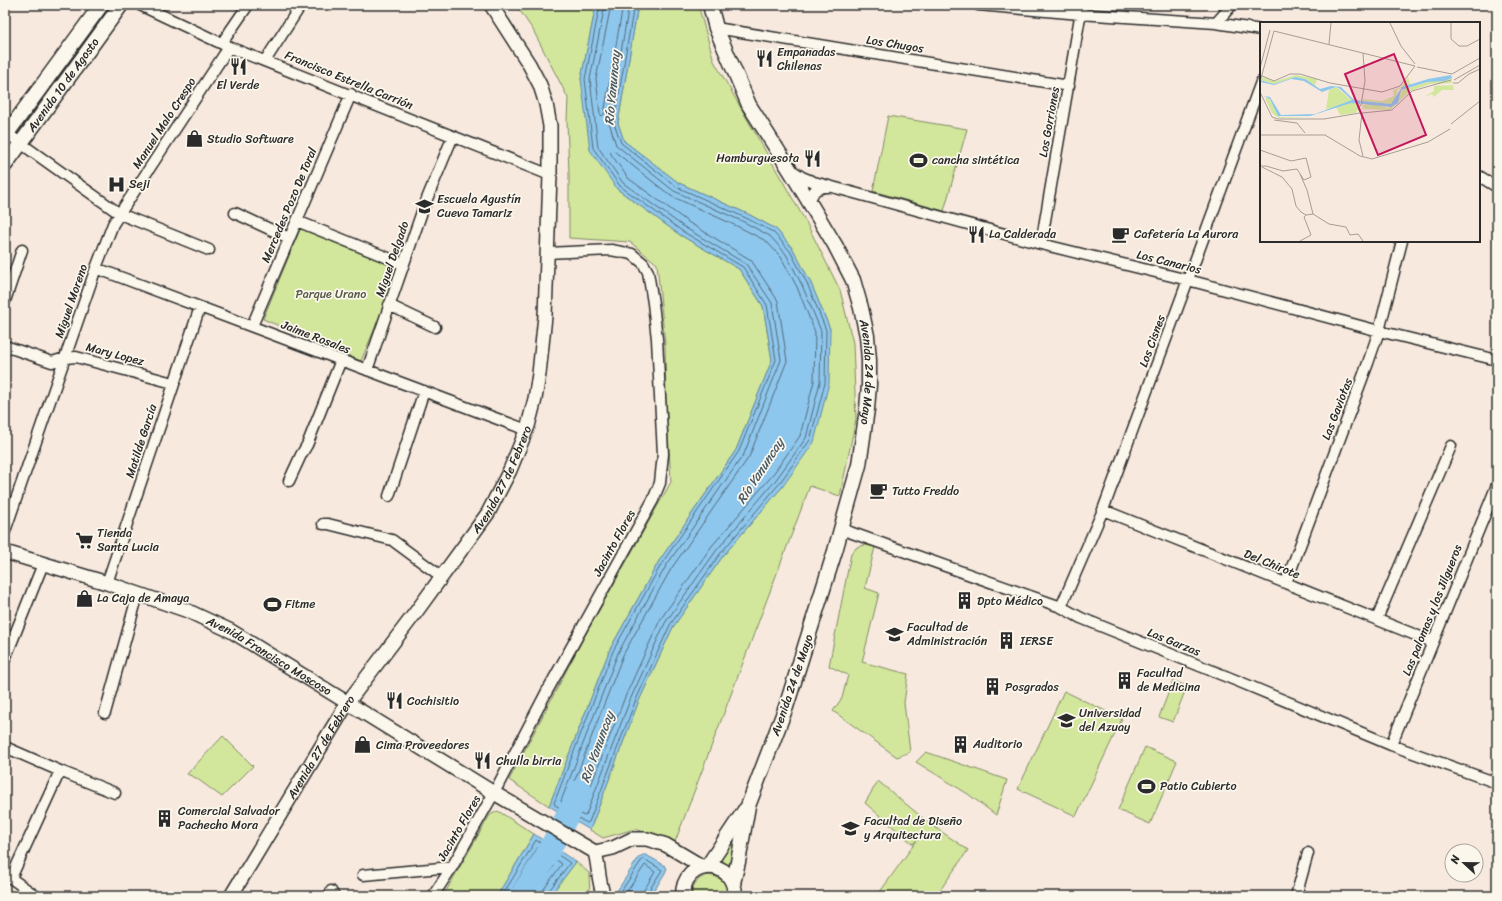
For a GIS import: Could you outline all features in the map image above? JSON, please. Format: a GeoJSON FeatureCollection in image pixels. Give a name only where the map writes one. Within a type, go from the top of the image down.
{"type":"FeatureCollection","features":[{"type":"Feature","properties":{"kind":"main road","name":"Avenida 10 de Agosto"},"geometry":{"type":"LineString","coordinates":[[6,134],[101,5]]}},
{"type":"Feature","properties":{"kind":"main road","name":"Avenida 10 de Agosto"},"geometry":{"type":"LineString","coordinates":[[5,165],[121,5]]}},
{"type":"Feature","properties":{"kind":"main road","name":"Avenida 24 de Mayo"},"geometry":{"type":"LineString","coordinates":[[710,5],[716,28],[749,104],[809,201],[853,280],[867,336],[870,384],[859,464],[841,529],[786,707],[748,806],[738,862],[736,891]]}},
{"type":"Feature","properties":{"kind":"main road","name":"Avenida 24 de Mayo"},"geometry":{"type":"LineString","coordinates":[[683,896],[683,889],[688,877],[697,869],[705,867],[748,806]]}},
{"type":"Feature","properties":{"kind":"main road"},"geometry":{"type":"LineString","coordinates":[[705,867],[715,867],[721,869],[730,877],[736,891]]}},
{"type":"Feature","properties":{"kind":"street","name":"Francisco Estrella Carrión"},"geometry":{"type":"LineString","coordinates":[[140,5],[226,45],[550,175]]}},
{"type":"Feature","properties":{"kind":"street","name":"Manuel Malo Crespo"},"geometry":{"type":"LineString","coordinates":[[120,214],[226,45],[248,5]]}},
{"type":"Feature","properties":{"kind":"street"},"geometry":{"type":"LineString","coordinates":[[265,61],[301,5]]}},
{"type":"Feature","properties":{"kind":"street","name":"Avenida 27 de Febrero"},"geometry":{"type":"LineString","coordinates":[[231,896],[348,702],[474,534],[500,491],[527,430],[535,399],[539,374],[545,316],[550,175],[550,126],[546,104],[540,85],[530,64],[491,5]]}},
{"type":"Feature","properties":{"kind":"street"},"geometry":{"type":"LineString","coordinates":[[978,5],[1081,10],[1216,23],[1260,30]]}},
{"type":"Feature","properties":{"kind":"street"},"geometry":{"type":"LineString","coordinates":[[1216,23],[1232,5]]}},
{"type":"Feature","properties":{"kind":"street","name":"Los Gorriones"},"geometry":{"type":"LineString","coordinates":[[1041,244],[1081,10]]}},
{"type":"Feature","properties":{"kind":"street","name":"Los Chugos"},"geometry":{"type":"LineString","coordinates":[[716,28],[1069,86]]}},
{"type":"Feature","properties":{"kind":"street","name":"Los Cisnes"},"geometry":{"type":"LineString","coordinates":[[1061,607],[1103,510],[1260,85]]}},
{"type":"Feature","properties":{"kind":"street","name":"Mercedes Pozo De Toral"},"geometry":{"type":"LineString","coordinates":[[252,326],[351,94]]}},
{"type":"Feature","properties":{"kind":"street"},"geometry":{"type":"LineString","coordinates":[[6,134],[120,214],[209,250]]}},
{"type":"Feature","properties":{"kind":"street","name":"Miguel Delgado"},"geometry":{"type":"LineString","coordinates":[[367,370],[424,206],[453,136]]}},
{"type":"Feature","properties":{"kind":"street","name":"Los Canarios"},"geometry":{"type":"LineString","coordinates":[[790,170],[808,179],[835,187],[1041,244],[1188,280],[1379,331],[1497,360]]}},
{"type":"Feature","properties":{"kind":"street"},"geometry":{"type":"LineString","coordinates":[[1480,177],[1497,187]]}},
{"type":"Feature","properties":{"kind":"street","name":"Los Canarios"},"geometry":{"type":"LineString","coordinates":[[809,201],[815,190],[824,187],[835,187]]}},
{"type":"Feature","properties":{"kind":"street"},"geometry":{"type":"LineString","coordinates":[[235,213],[289,238]]}},
{"type":"Feature","properties":{"kind":"street","name":"Miguel Moreno"},"geometry":{"type":"LineString","coordinates":[[5,531],[96,268],[113,224],[120,214]]}},
{"type":"Feature","properties":{"kind":"street"},"geometry":{"type":"LineString","coordinates":[[297,221],[404,264]]}},
{"type":"Feature","properties":{"kind":"street","name":"Las Gaviotas"},"geometry":{"type":"LineString","coordinates":[[1286,583],[1379,331],[1402,242]]}},
{"type":"Feature","properties":{"kind":"street"},"geometry":{"type":"LineString","coordinates":[[5,301],[22,250]]}},
{"type":"Feature","properties":{"kind":"street","name":"Jacinto Flores"},"geometry":{"type":"LineString","coordinates":[[433,896],[452,867],[494,794],[546,693],[660,483],[663,454],[657,339],[648,272],[643,263],[632,254],[611,250],[547,253]]}},
{"type":"Feature","properties":{"kind":"street","name":"Jaime Rosales"},"geometry":{"type":"LineString","coordinates":[[96,268],[527,430]]}},
{"type":"Feature","properties":{"kind":"street"},"geometry":{"type":"LineString","coordinates":[[389,305],[435,327]]}},
{"type":"Feature","properties":{"kind":"street","name":"Matilde García"},"geometry":{"type":"LineString","coordinates":[[107,583],[200,307]]}},
{"type":"Feature","properties":{"kind":"street","name":"Mary Lopez"},"geometry":{"type":"LineString","coordinates":[[5,346],[52,362],[65,358],[76,357],[173,384]]}},
{"type":"Feature","properties":{"kind":"street"},"geometry":{"type":"LineString","coordinates":[[289,481],[307,445],[341,360]]}},
{"type":"Feature","properties":{"kind":"street"},"geometry":{"type":"LineString","coordinates":[[389,496],[424,391]]}},
{"type":"Feature","properties":{"kind":"street"},"geometry":{"type":"LineString","coordinates":[[1377,619],[1451,446]]}},
{"type":"Feature","properties":{"kind":"street","name":"Las palomas y los Jilgueros"},"geometry":{"type":"LineString","coordinates":[[1391,745],[1497,485]]}},
{"type":"Feature","properties":{"kind":"street","name":"Del Chirote"},"geometry":{"type":"LineString","coordinates":[[1103,510],[1433,642]]}},
{"type":"Feature","properties":{"kind":"street"},"geometry":{"type":"LineString","coordinates":[[323,524],[392,540],[442,577]]}},
{"type":"Feature","properties":{"kind":"street","name":"Las Garzas"},"geometry":{"type":"LineString","coordinates":[[841,529],[1061,607],[1081,618],[1391,745],[1497,783]]}},
{"type":"Feature","properties":{"kind":"street","name":"Avenida Francisco Moscoso"},"geometry":{"type":"LineString","coordinates":[[5,552],[107,583],[188,611],[232,630],[494,794],[595,852]]}},
{"type":"Feature","properties":{"kind":"street"},"geometry":{"type":"LineString","coordinates":[[6,652],[43,564]]}},
{"type":"Feature","properties":{"kind":"street"},"geometry":{"type":"LineString","coordinates":[[105,713],[138,594]]}},
{"type":"Feature","properties":{"kind":"street"},"geometry":{"type":"LineString","coordinates":[[5,747],[115,793]]}},
{"type":"Feature","properties":{"kind":"street"},"geometry":{"type":"LineString","coordinates":[[36,896],[8,876],[60,771]]}},
{"type":"Feature","properties":{"kind":"street"},"geometry":{"type":"LineString","coordinates":[[604,896],[600,887],[595,852],[613,848],[632,838],[647,839],[666,845],[705,867]]}},
{"type":"Feature","properties":{"kind":"street"},"geometry":{"type":"LineString","coordinates":[[1296,896],[1308,853]]}},
{"type":"Feature","properties":{"kind":"street"},"geometry":{"type":"LineString","coordinates":[[363,875],[452,867]]}},
{"type":"Feature","properties":{"kind":"green space"},"geometry":{"type":"Polygon","coordinates":[[[101,5],[121,5],[5,165],[5,136],[101,5]]]}},
{"type":"Feature","properties":{"kind":"green space"},"geometry":{"type":"Polygon","coordinates":[[[516,5],[596,5],[581,79],[617,189],[680,235],[739,269],[763,306],[772,360],[736,450],[659,561],[610,649],[549,806],[509,780],[583,639],[671,482],[666,401],[665,344],[657,264],[630,242],[569,238],[568,98],[533,30],[516,5]]]}},
{"type":"Feature","properties":{"kind":"green space"},"geometry":{"type":"Polygon","coordinates":[[[638,5],[698,5],[714,61],[806,222],[840,290],[853,343],[856,419],[840,496],[810,486],[675,842],[635,829],[603,838],[590,830],[638,703],[673,627],[723,556],[783,486],[830,329],[810,281],[793,249],[776,229],[748,214],[679,183],[624,141],[618,123],[638,5]]]}},
{"type":"Feature","properties":{"kind":"green space","name":"cancha sintética"},"geometry":{"type":"Polygon","coordinates":[[[888,116],[967,129],[944,211],[873,191],[888,116]]]}},
{"type":"Feature","properties":{"kind":"green space","name":"Parque Urano"},"geometry":{"type":"Polygon","coordinates":[[[301,227],[400,269],[361,361],[263,319],[301,227]]]}},
{"type":"Feature","properties":{"kind":"green space"},"geometry":{"type":"Polygon","coordinates":[[[865,545],[875,547],[865,588],[879,593],[862,662],[908,674],[904,703],[910,752],[897,757],[833,711],[842,698],[848,675],[829,666],[851,554],[857,547],[865,545]]]}},
{"type":"Feature","properties":{"kind":"green space"},"geometry":{"type":"Polygon","coordinates":[[[1173,681],[1187,686],[1173,722],[1159,717],[1173,681]]]}},
{"type":"Feature","properties":{"kind":"green space"},"geometry":{"type":"Polygon","coordinates":[[[1064,691],[1122,719],[1076,816],[1018,789],[1064,691]]]}},
{"type":"Feature","properties":{"kind":"green space"},"geometry":{"type":"Polygon","coordinates":[[[223,736],[253,766],[222,797],[196,778],[187,774],[223,736]]]}},
{"type":"Feature","properties":{"kind":"green space","name":"Patio Cubierto"},"geometry":{"type":"Polygon","coordinates":[[[1145,747],[1177,761],[1150,824],[1118,810],[1145,747]]]}},
{"type":"Feature","properties":{"kind":"green space"},"geometry":{"type":"Polygon","coordinates":[[[926,752],[1007,780],[996,815],[968,794],[916,762],[926,752]]]}},
{"type":"Feature","properties":{"kind":"green space"},"geometry":{"type":"Polygon","coordinates":[[[878,781],[929,823],[968,850],[936,896],[877,896],[920,836],[913,844],[865,803],[878,781]]]}},
{"type":"Feature","properties":{"kind":"green space"},"geometry":{"type":"Polygon","coordinates":[[[498,811],[534,834],[497,896],[443,896],[490,815],[498,811]]]}},
{"type":"Feature","properties":{"kind":"green space"},"geometry":{"type":"Polygon","coordinates":[[[741,827],[734,869],[715,861],[741,827]]]}},
{"type":"Feature","properties":{"kind":"green space"},"geometry":{"type":"Polygon","coordinates":[[[576,862],[589,873],[590,896],[550,896],[576,862]]]}},
{"type":"Feature","properties":{"kind":"green space"},"geometry":{"type":"Polygon","coordinates":[[[707,875],[719,879],[725,884],[727,896],[692,896],[696,883],[700,878],[707,875]]]}},
{"type":"Feature","properties":{"kind":"water"},"geometry":{"type":"Polygon","coordinates":[[[596,5],[638,5],[618,123],[624,141],[679,183],[748,214],[776,229],[793,249],[810,281],[830,329],[829,383],[814,442],[783,486],[723,556],[673,627],[638,703],[590,830],[549,806],[610,649],[659,561],[736,450],[772,360],[763,306],[739,269],[680,235],[617,189],[590,150],[581,79],[596,5]]]}},
{"type":"Feature","properties":{"kind":"water"},"geometry":{"type":"Polygon","coordinates":[[[534,834],[576,862],[550,896],[497,896],[534,834]]]}},
{"type":"Feature","properties":{"kind":"water"},"geometry":{"type":"Polygon","coordinates":[[[646,855],[664,865],[667,868],[665,873],[651,896],[621,896],[617,891],[639,857],[646,855]]]}},
{"type":"Feature","properties":{"kind":"waterway","name":"Río Yanuncay"},"geometry":{"type":"LineString","coordinates":[[521,896],[544,860],[581,790]]}},
{"type":"Feature","properties":{"kind":"place","name":"Empanadas Chilenas"},"geometry":{"type":"Point","coordinates":[764,59]}},
{"type":"Feature","properties":{"kind":"place","name":"El Verde"},"geometry":{"type":"Point","coordinates":[238,66]}},
{"type":"Feature","properties":{"kind":"place","name":"Studio Software"},"geometry":{"type":"Point","coordinates":[194,139]}},
{"type":"Feature","properties":{"kind":"place","name":"Hamburguesota"},"geometry":{"type":"Point","coordinates":[812,158]}},
{"type":"Feature","properties":{"kind":"place","name":"cancha sintética"},"geometry":{"type":"Point","coordinates":[919,160]}},
{"type":"Feature","properties":{"kind":"place","name":"Seji"},"geometry":{"type":"Point","coordinates":[116,184]}},
{"type":"Feature","properties":{"kind":"place","name":"Escuela Agustín Cueva Tamariz"},"geometry":{"type":"Point","coordinates":[424,206]}},
{"type":"Feature","properties":{"kind":"place","name":"La Calderada"},"geometry":{"type":"Point","coordinates":[976,234]}},
{"type":"Feature","properties":{"kind":"place","name":"Cafetería La Aurora"},"geometry":{"type":"Point","coordinates":[1121,234]}},
{"type":"Feature","properties":{"kind":"place","name":"Tutto Freddo"},"geometry":{"type":"Point","coordinates":[879,491]}},
{"type":"Feature","properties":{"kind":"place","name":"Tienda Santa Lucia"},"geometry":{"type":"Point","coordinates":[84,540]}},
{"type":"Feature","properties":{"kind":"place","name":"La Caja de Amaya"},"geometry":{"type":"Point","coordinates":[84,598]}},
{"type":"Feature","properties":{"kind":"place","name":"Dpto Médico"},"geometry":{"type":"Point","coordinates":[964,601]}},
{"type":"Feature","properties":{"kind":"place","name":"Fitme"},"geometry":{"type":"Point","coordinates":[272,604]}},
{"type":"Feature","properties":{"kind":"place","name":"Facultad de Administración"},"geometry":{"type":"Point","coordinates":[894,634]}},
{"type":"Feature","properties":{"kind":"place","name":"IERSE"},"geometry":{"type":"Point","coordinates":[1007,641]}},
{"type":"Feature","properties":{"kind":"place","name":"Facultad de Medicina"},"geometry":{"type":"Point","coordinates":[1124,680]}},
{"type":"Feature","properties":{"kind":"place","name":"Posgrados"},"geometry":{"type":"Point","coordinates":[992,687]}},
{"type":"Feature","properties":{"kind":"place","name":"Cochisitio"},"geometry":{"type":"Point","coordinates":[394,701]}},
{"type":"Feature","properties":{"kind":"place","name":"Universidad del Azuay"},"geometry":{"type":"Point","coordinates":[1066,720]}},
{"type":"Feature","properties":{"kind":"place","name":"Auditorio"},"geometry":{"type":"Point","coordinates":[960,744]}},
{"type":"Feature","properties":{"kind":"place","name":"Cima Proveedores"},"geometry":{"type":"Point","coordinates":[363,745]}},
{"type":"Feature","properties":{"kind":"place","name":"Chulla birria"},"geometry":{"type":"Point","coordinates":[483,761]}},
{"type":"Feature","properties":{"kind":"place","name":"Patio Cubierto"},"geometry":{"type":"Point","coordinates":[1147,786]}},
{"type":"Feature","properties":{"kind":"place","name":"Comercial Salvador Pachecho Mora"},"geometry":{"type":"Point","coordinates":[165,818]}},
{"type":"Feature","properties":{"kind":"place","name":"Facultad de Diseño y Arquitectura"},"geometry":{"type":"Point","coordinates":[851,828]}}]}
